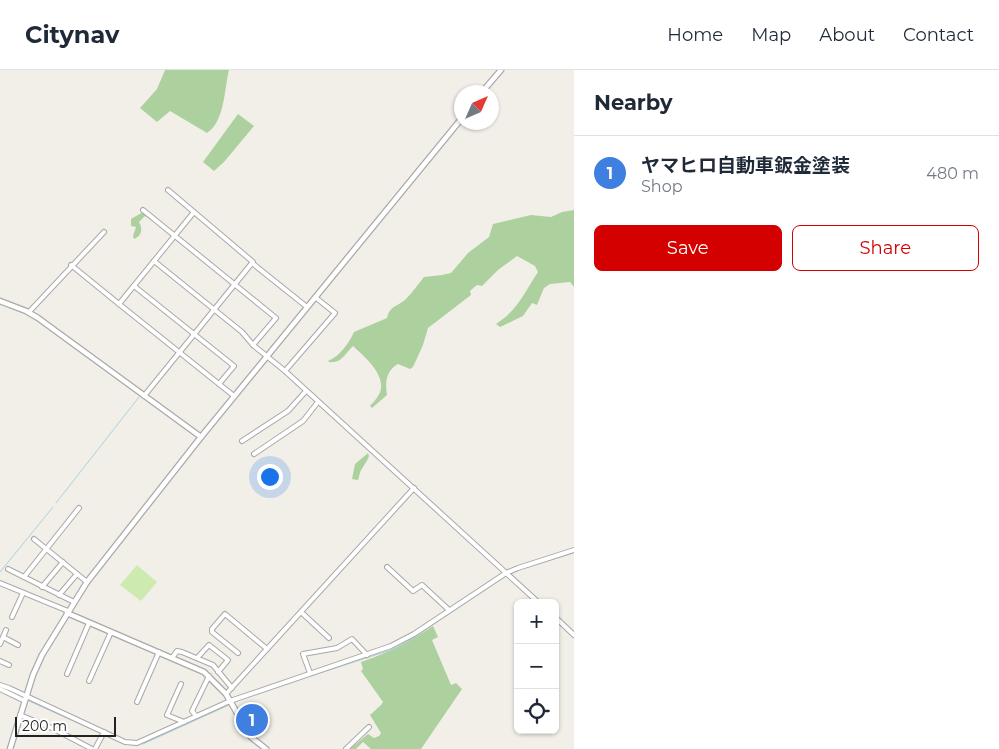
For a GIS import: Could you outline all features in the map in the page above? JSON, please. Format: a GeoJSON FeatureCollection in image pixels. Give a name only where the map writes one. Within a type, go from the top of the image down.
{"type":"FeatureCollection","features":[{"type":"Feature","properties":{"kind":"street"},"geometry":{"type":"LineString","coordinates":[[488,85],[501,70]]}},
{"type":"Feature","properties":{"kind":"street"},"geometry":{"type":"LineString","coordinates":[[10,749],[25,698],[42,655],[87,582],[234,396],[454,128]]}},
{"type":"Feature","properties":{"kind":"street"},"geometry":{"type":"LineString","coordinates":[[168,190],[252,263],[307,307]]}},
{"type":"Feature","properties":{"kind":"street"},"geometry":{"type":"LineString","coordinates":[[142,210],[276,318],[253,345]]}},
{"type":"Feature","properties":{"kind":"street"},"geometry":{"type":"LineString","coordinates":[[120,304],[194,212]]}},
{"type":"Feature","properties":{"kind":"street"},"geometry":{"type":"LineString","coordinates":[[29,312],[71,265],[104,232]]}},
{"type":"Feature","properties":{"kind":"street"},"geometry":{"type":"LineString","coordinates":[[154,261],[242,332],[253,345],[285,371],[535,599]]}},
{"type":"Feature","properties":{"kind":"street"},"geometry":{"type":"LineString","coordinates":[[144,396],[252,263]]}},
{"type":"Feature","properties":{"kind":"street"},"geometry":{"type":"LineString","coordinates":[[71,265],[234,396]]}},
{"type":"Feature","properties":{"kind":"street"},"geometry":{"type":"LineString","coordinates":[[134,286],[234,366],[219,384]]}},
{"type":"Feature","properties":{"kind":"street"},"geometry":{"type":"LineString","coordinates":[[285,371],[335,313],[315,297]]}},
{"type":"Feature","properties":{"kind":"street"},"geometry":{"type":"LineString","coordinates":[[0,301],[29,312],[201,437]]}},
{"type":"Feature","properties":{"kind":"street"},"geometry":{"type":"LineString","coordinates":[[242,441],[288,411],[306,392]]}},
{"type":"Feature","properties":{"kind":"street"},"geometry":{"type":"LineString","coordinates":[[254,454],[303,421],[318,402]]}},
{"type":"Feature","properties":{"kind":"street"},"geometry":{"type":"LineString","coordinates":[[226,694],[414,488]]}},
{"type":"Feature","properties":{"kind":"street"},"geometry":{"type":"LineString","coordinates":[[24,577],[79,508]]}},
{"type":"Feature","properties":{"kind":"street"},"geometry":{"type":"LineString","coordinates":[[34,539],[87,582]]}},
{"type":"Feature","properties":{"kind":"street"},"geometry":{"type":"LineString","coordinates":[[0,689],[125,742],[137,743],[230,701],[367,655],[404,640],[506,573],[574,550]]}},
{"type":"Feature","properties":{"kind":"street"},"geometry":{"type":"LineString","coordinates":[[42,587],[62,562]]}},
{"type":"Feature","properties":{"kind":"street"},"geometry":{"type":"LineString","coordinates":[[387,567],[413,591],[422,585],[450,610]]}},
{"type":"Feature","properties":{"kind":"street"},"geometry":{"type":"LineString","coordinates":[[8,569],[74,602]]}},
{"type":"Feature","properties":{"kind":"street"},"geometry":{"type":"LineString","coordinates":[[59,595],[77,574]]}},
{"type":"Feature","properties":{"kind":"street"},"geometry":{"type":"LineString","coordinates":[[0,583],[199,669],[209,676],[226,694],[251,737],[266,749]]}},
{"type":"Feature","properties":{"kind":"street"},"geometry":{"type":"LineString","coordinates":[[12,617],[23,594]]}},
{"type":"Feature","properties":{"kind":"street"},"geometry":{"type":"LineString","coordinates":[[301,612],[329,638]]}},
{"type":"Feature","properties":{"kind":"street"},"geometry":{"type":"LineString","coordinates":[[238,653],[212,632],[212,629],[225,614],[267,648]]}},
{"type":"Feature","properties":{"kind":"street"},"geometry":{"type":"LineString","coordinates":[[559,622],[574,635]]}},
{"type":"Feature","properties":{"kind":"street"},"geometry":{"type":"LineString","coordinates":[[67,674],[90,623]]}},
{"type":"Feature","properties":{"kind":"street"},"geometry":{"type":"LineString","coordinates":[[0,644],[6,630]]}},
{"type":"Feature","properties":{"kind":"street"},"geometry":{"type":"LineString","coordinates":[[89,681],[111,632]]}},
{"type":"Feature","properties":{"kind":"street"},"geometry":{"type":"LineString","coordinates":[[3,637],[18,645]]}},
{"type":"Feature","properties":{"kind":"street"},"geometry":{"type":"LineString","coordinates":[[310,673],[303,654],[337,648],[352,639],[367,655]]}},
{"type":"Feature","properties":{"kind":"street"},"geometry":{"type":"LineString","coordinates":[[198,658],[209,645],[228,660],[218,672]]}},
{"type":"Feature","properties":{"kind":"street"},"geometry":{"type":"LineString","coordinates":[[172,658],[177,651],[212,665],[232,688]]}},
{"type":"Feature","properties":{"kind":"street"},"geometry":{"type":"LineString","coordinates":[[137,702],[159,652]]}},
{"type":"Feature","properties":{"kind":"street"},"geometry":{"type":"LineString","coordinates":[[0,661],[9,665]]}},
{"type":"Feature","properties":{"kind":"street"},"geometry":{"type":"LineString","coordinates":[[196,716],[192,711],[209,676]]}},
{"type":"Feature","properties":{"kind":"street"},"geometry":{"type":"LineString","coordinates":[[181,684],[167,715],[184,722]]}},
{"type":"Feature","properties":{"kind":"street"},"geometry":{"type":"LineString","coordinates":[[0,685],[25,698]]}},
{"type":"Feature","properties":{"kind":"street"},"geometry":{"type":"LineString","coordinates":[[20,715],[54,728],[94,749],[104,732]]}},
{"type":"Feature","properties":{"kind":"street"},"geometry":{"type":"LineString","coordinates":[[346,749],[369,727]]}},
{"type":"Feature","properties":{"kind":"green space"},"geometry":{"type":"Polygon","coordinates":[[[165,70],[229,70],[221,113],[213,128],[207,133],[170,111],[157,122],[140,108],[157,89],[165,70]]]}},
{"type":"Feature","properties":{"kind":"green space"},"geometry":{"type":"Polygon","coordinates":[[[238,114],[254,126],[214,171],[203,162],[238,114]]]}},
{"type":"Feature","properties":{"kind":"green space"},"geometry":{"type":"Polygon","coordinates":[[[574,210],[574,287],[570,282],[550,284],[544,288],[537,305],[532,303],[523,316],[500,327],[496,324],[504,319],[515,307],[538,272],[535,266],[517,256],[498,270],[482,286],[477,285],[470,291],[471,295],[428,328],[413,367],[410,369],[398,364],[391,370],[387,377],[387,395],[372,408],[370,406],[378,396],[381,382],[379,375],[369,362],[353,346],[340,360],[328,361],[344,349],[354,332],[387,318],[390,311],[411,294],[424,277],[451,273],[468,253],[489,237],[493,224],[531,215],[551,217],[562,212],[574,210]]]}},
{"type":"Feature","properties":{"kind":"green space"},"geometry":{"type":"Polygon","coordinates":[[[143,212],[159,225],[145,216],[139,222],[141,227],[140,234],[134,239],[136,227],[131,226],[131,219],[143,212]]]}},
{"type":"Feature","properties":{"kind":"green space"},"geometry":{"type":"Polygon","coordinates":[[[368,453],[369,456],[358,480],[352,479],[355,464],[368,453]]]}},
{"type":"Feature","properties":{"kind":"green space"},"geometry":{"type":"Polygon","coordinates":[[[137,565],[157,582],[141,601],[120,585],[137,565]]]}},
{"type":"Feature","properties":{"kind":"green space"},"geometry":{"type":"Polygon","coordinates":[[[433,626],[438,637],[432,640],[451,685],[456,683],[462,689],[421,749],[371,749],[363,742],[356,749],[350,749],[368,734],[374,738],[381,733],[370,715],[383,702],[361,671],[363,669],[361,662],[416,637],[433,626]]]}},
{"type":"Feature","properties":{"kind":"waterway"},"geometry":{"type":"LineString","coordinates":[[56,503],[139,397]]}},
{"type":"Feature","properties":{"kind":"waterway"},"geometry":{"type":"LineString","coordinates":[[0,572],[53,507]]}},
{"type":"Feature","properties":{"kind":"waterway"},"geometry":{"type":"LineString","coordinates":[[510,574],[523,568]]}},
{"type":"Feature","properties":{"kind":"waterway"},"geometry":{"type":"LineString","coordinates":[[265,691],[394,649],[506,576]]}},
{"type":"Feature","properties":{"kind":"waterway"},"geometry":{"type":"LineString","coordinates":[[9,691],[19,696]]}},
{"type":"Feature","properties":{"kind":"waterway"},"geometry":{"type":"LineString","coordinates":[[235,702],[247,697]]}},
{"type":"Feature","properties":{"kind":"waterway"},"geometry":{"type":"LineString","coordinates":[[29,701],[98,732]]}},
{"type":"Feature","properties":{"kind":"waterway"},"geometry":{"type":"LineString","coordinates":[[143,744],[229,705]]}},
{"type":"Feature","properties":{"kind":"waterway"},"geometry":{"type":"LineString","coordinates":[[108,736],[126,744],[137,745]]}},
{"type":"Feature","properties":{"kind":"place","name":"ヤマヒロ自動車鈑金塗装"},"geometry":{"type":"Point","coordinates":[252,720]}}]}
